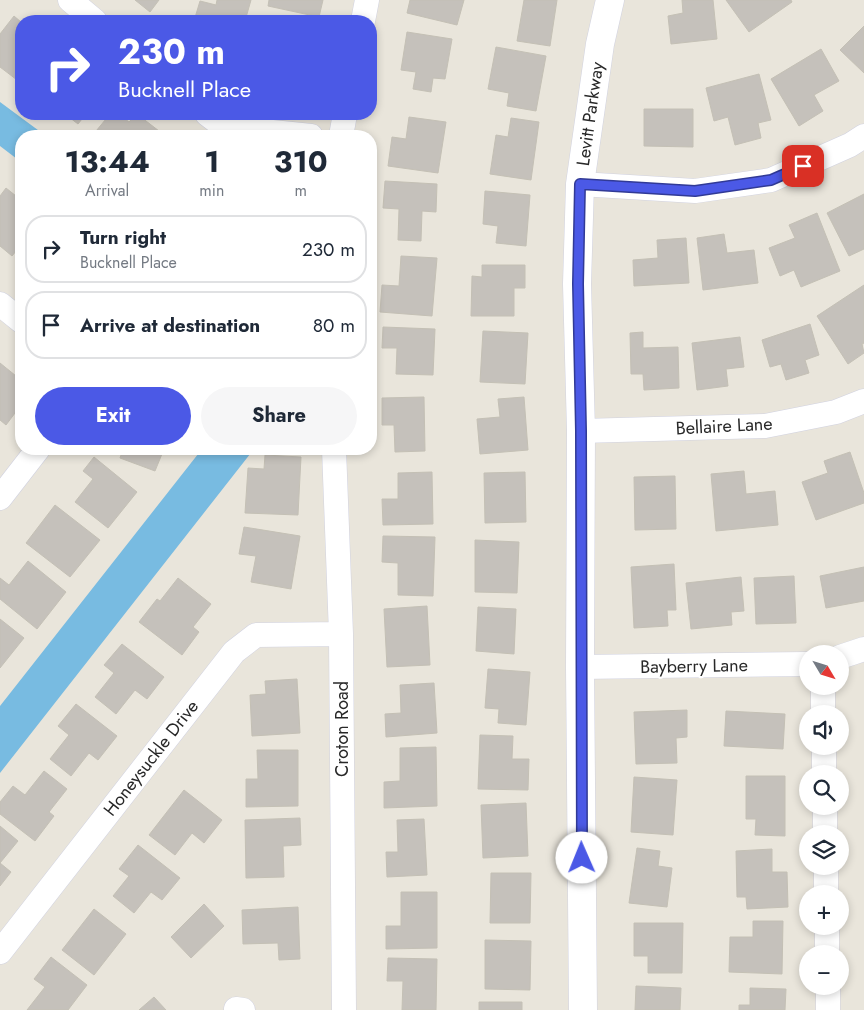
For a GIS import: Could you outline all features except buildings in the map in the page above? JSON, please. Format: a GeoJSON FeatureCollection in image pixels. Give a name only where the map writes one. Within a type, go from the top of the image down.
{"type":"FeatureCollection","features":[{"type":"Feature","properties":{"kind":"street"},"geometry":{"type":"LineString","coordinates":[[70,0],[88,15]]}},
{"type":"Feature","properties":{"kind":"street"},"geometry":{"type":"LineString","coordinates":[[363,15],[366,0]]}},
{"type":"Feature","properties":{"kind":"street","name":"Levitt Parkway"},"geometry":{"type":"LineString","coordinates":[[583,1010],[580,667],[581,431],[578,284],[580,184],[600,44],[610,0]]}},
{"type":"Feature","properties":{"kind":"street"},"geometry":{"type":"LineString","coordinates":[[215,120],[224,127],[253,130]]}},
{"type":"Feature","properties":{"kind":"street"},"geometry":{"type":"LineString","coordinates":[[580,184],[695,191],[771,180],[850,145],[864,136]]}},
{"type":"Feature","properties":{"kind":"street"},"geometry":{"type":"LineString","coordinates":[[0,304],[15,316]]}},
{"type":"Feature","properties":{"kind":"street","name":"Bellaire Lane"},"geometry":{"type":"LineString","coordinates":[[581,431],[765,426],[836,412],[864,401]]}},
{"type":"Feature","properties":{"kind":"street"},"geometry":{"type":"LineString","coordinates":[[0,498],[33,455]]}},
{"type":"Feature","properties":{"kind":"street","name":"Croton Road"},"geometry":{"type":"LineString","coordinates":[[334,455],[341,634],[344,1010]]}},
{"type":"Feature","properties":{"kind":"street","name":"Honeysuckle Drive"},"geometry":{"type":"LineString","coordinates":[[0,952],[234,652],[256,635],[341,634]]}},
{"type":"Feature","properties":{"kind":"street"},"geometry":{"type":"LineString","coordinates":[[849,654],[864,649]]}},
{"type":"Feature","properties":{"kind":"street","name":"Bayberry Lane"},"geometry":{"type":"LineString","coordinates":[[580,667],[799,664]]}},
{"type":"Feature","properties":{"kind":"street"},"geometry":{"type":"LineString","coordinates":[[828,995],[828,1010]]}},
{"type":"Feature","properties":{"kind":"water"},"geometry":{"type":"Polygon","coordinates":[[[0,102],[15,113],[15,120],[24,120],[38,130],[15,130],[15,157],[0,146],[0,102]]]}},
{"type":"Feature","properties":{"kind":"water"},"geometry":{"type":"Polygon","coordinates":[[[197,455],[249,455],[0,773],[0,706],[197,455]]]}},
{"type":"Feature","properties":{"kind":"route"},"geometry":{"type":"LineString","coordinates":[[582,858],[580,667],[581,431],[578,284],[580,184],[695,191],[771,180],[803,166]]}}]}
